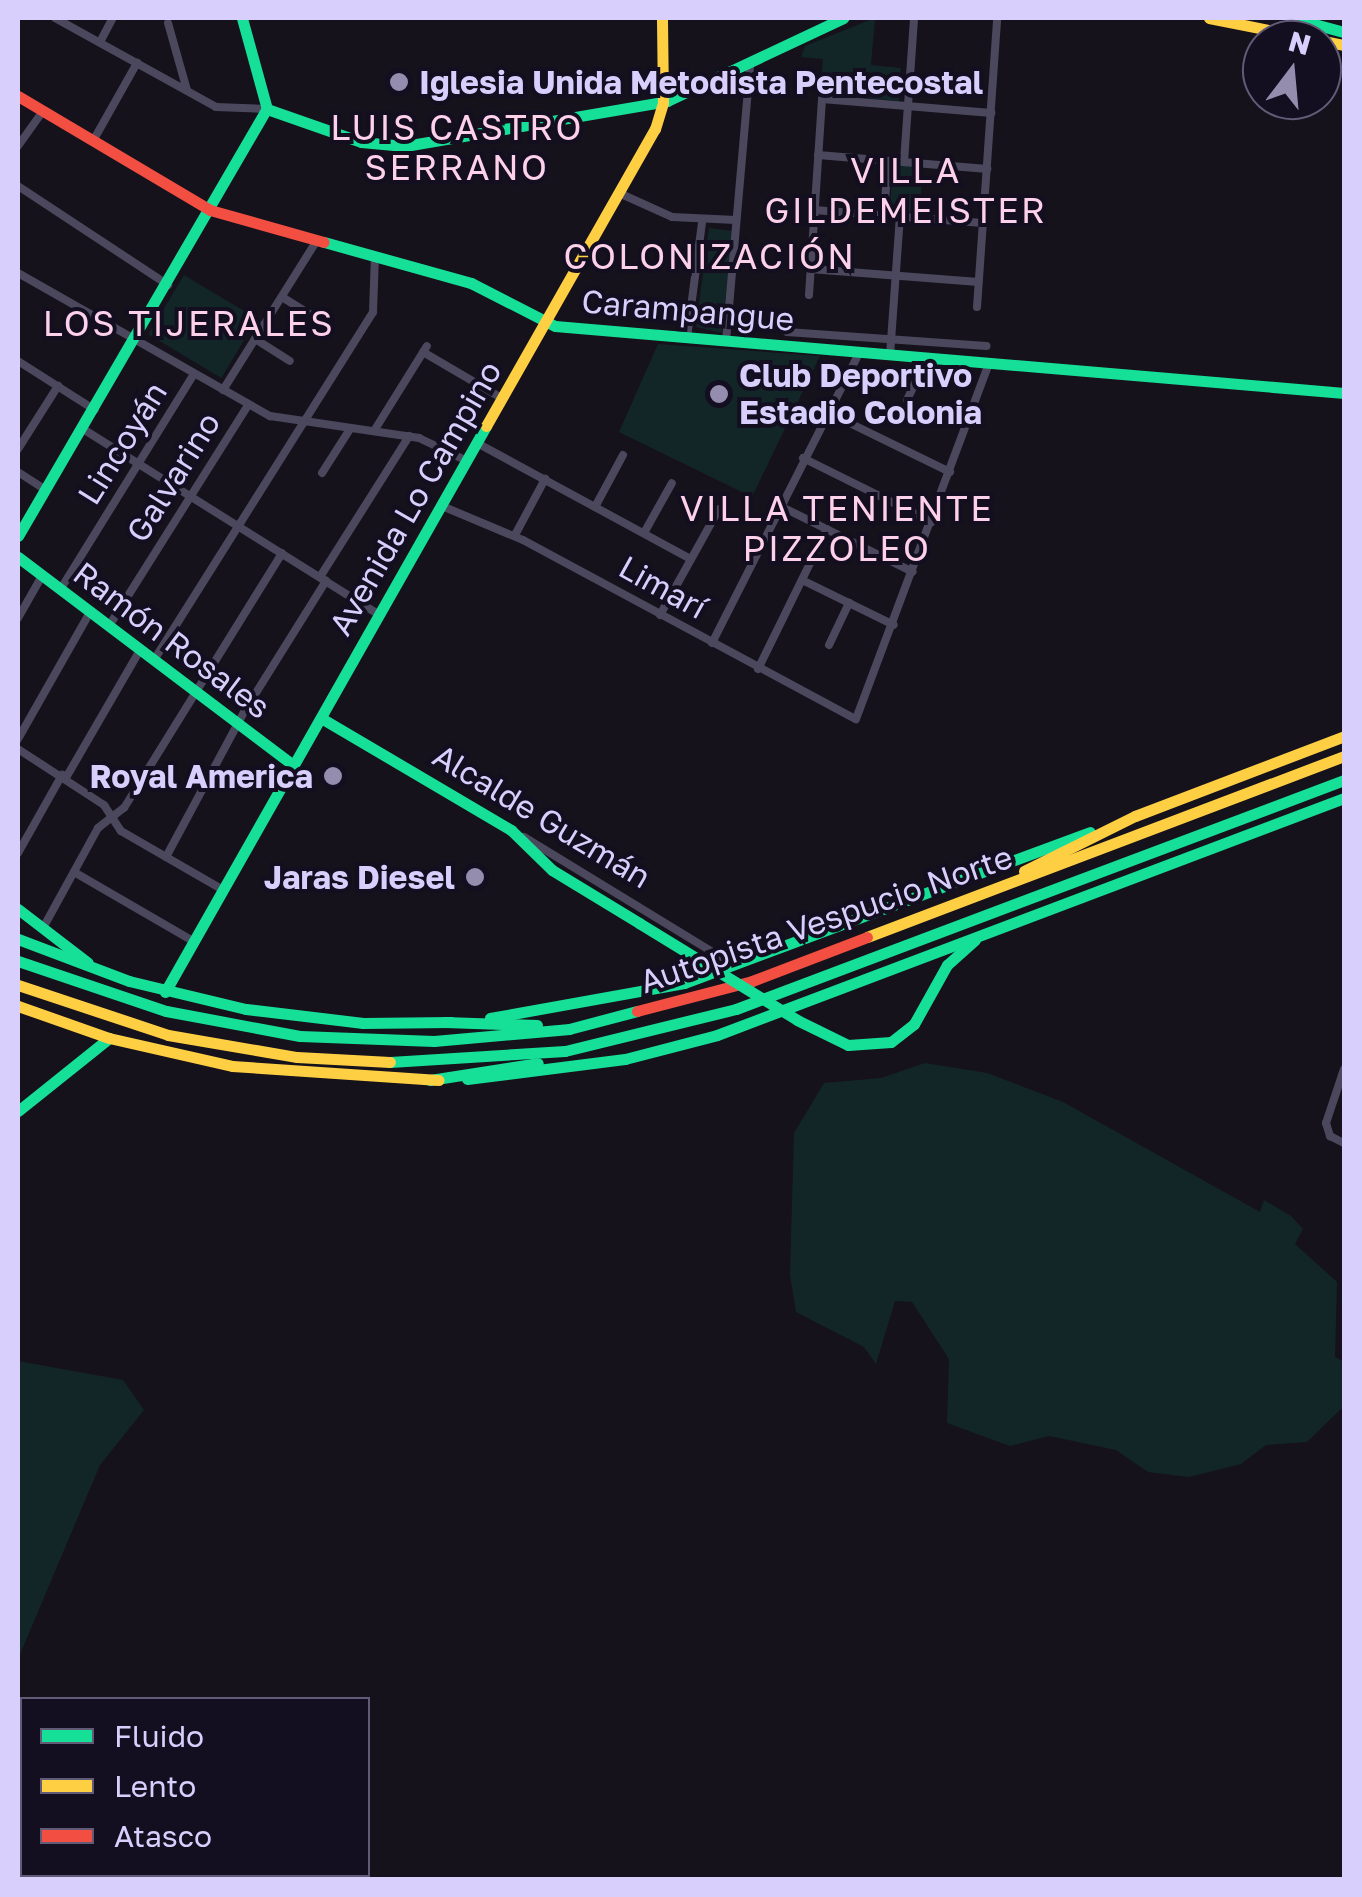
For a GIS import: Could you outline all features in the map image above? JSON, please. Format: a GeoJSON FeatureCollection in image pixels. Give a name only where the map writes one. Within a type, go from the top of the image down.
{"type":"FeatureCollection","features":[{"type":"Feature","properties":{"kind":"main road"},"geometry":{"type":"LineString","coordinates":[[18,536],[137,341],[267,109],[242,18]]}},
{"type":"Feature","properties":{"kind":"main road","name":"Avenida Lo Campino"},"geometry":{"type":"LineString","coordinates":[[164,992],[656,130],[663,102],[662,18]]}},
{"type":"Feature","properties":{"kind":"main road"},"geometry":{"type":"LineString","coordinates":[[267,109],[394,146],[663,102],[843,18]]}},
{"type":"Feature","properties":{"kind":"main road"},"geometry":{"type":"LineString","coordinates":[[1210,18],[1344,44]]}},
{"type":"Feature","properties":{"kind":"main road"},"geometry":{"type":"LineString","coordinates":[[1292,18],[1344,32]]}},
{"type":"Feature","properties":{"kind":"main road","name":"Carampangue"},"geometry":{"type":"LineString","coordinates":[[18,96],[210,210],[480,286],[545,324],[1344,392]]}},
{"type":"Feature","properties":{"kind":"main road","name":"Ramón Rosales"},"geometry":{"type":"LineString","coordinates":[[18,557],[294,766]]}},
{"type":"Feature","properties":{"kind":"main road","name":"Alcalde Guzmán"},"geometry":{"type":"LineString","coordinates":[[321,718],[511,830]]}},
{"type":"Feature","properties":{"kind":"main road"},"geometry":{"type":"LineString","coordinates":[[445,1022],[589,1006],[734,965],[1344,736]]}},
{"type":"Feature","properties":{"kind":"main road","name":"Autopista Vespucio Norte"},"geometry":{"type":"LineString","coordinates":[[18,961],[166,1011],[316,1037],[465,1040],[608,1021],[740,985],[1344,756]]}},
{"type":"Feature","properties":{"kind":"main road","name":"Autopista Vespucio Norte"},"geometry":{"type":"LineString","coordinates":[[18,985],[168,1035],[312,1059],[478,1060],[618,1041],[761,1000],[1344,780]]}},
{"type":"Feature","properties":{"kind":"main road"},"geometry":{"type":"LineString","coordinates":[[18,1006],[109,1038],[286,1074],[430,1080],[558,1070],[691,1043],[1344,798]]}},
{"type":"Feature","properties":{"kind":"main road"},"geometry":{"type":"LineString","coordinates":[[985,894],[1136,816]]}},
{"type":"Feature","properties":{"kind":"main road"},"geometry":{"type":"LineString","coordinates":[[511,830],[552,870],[797,1020],[848,1045],[891,1042],[917,1020],[947,965],[986,931]]}},
{"type":"Feature","properties":{"kind":"main road"},"geometry":{"type":"LineString","coordinates":[[18,909],[99,972]]}},
{"type":"Feature","properties":{"kind":"main road"},"geometry":{"type":"LineString","coordinates":[[18,939],[99,972],[164,992],[302,1018],[608,1021]]}},
{"type":"Feature","properties":{"kind":"main road"},"geometry":{"type":"LineString","coordinates":[[18,1112],[109,1038]]}},
{"type":"Feature","properties":{"kind":"main road"},"geometry":{"type":"LineString","coordinates":[[430,1080],[551,1060],[618,1041]]}},
{"type":"Feature","properties":{"kind":"street"},"geometry":{"type":"LineString","coordinates":[[55,18],[231,112],[267,109]]}},
{"type":"Feature","properties":{"kind":"street"},"geometry":{"type":"LineString","coordinates":[[100,42],[113,18]]}},
{"type":"Feature","properties":{"kind":"street"},"geometry":{"type":"LineString","coordinates":[[904,162],[914,18]]}},
{"type":"Feature","properties":{"kind":"street"},"geometry":{"type":"LineString","coordinates":[[977,307],[998,18]]}},
{"type":"Feature","properties":{"kind":"street"},"geometry":{"type":"LineString","coordinates":[[168,23],[186,90]]}},
{"type":"Feature","properties":{"kind":"street"},"geometry":{"type":"LineString","coordinates":[[93,141],[137,63]]}},
{"type":"Feature","properties":{"kind":"street"},"geometry":{"type":"LineString","coordinates":[[726,342],[750,64]]}},
{"type":"Feature","properties":{"kind":"street"},"geometry":{"type":"LineString","coordinates":[[809,294],[822,100],[991,112]]}},
{"type":"Feature","properties":{"kind":"street"},"geometry":{"type":"LineString","coordinates":[[18,146],[44,111]]}},
{"type":"Feature","properties":{"kind":"street"},"geometry":{"type":"LineString","coordinates":[[818,155],[987,169]]}},
{"type":"Feature","properties":{"kind":"street"},"geometry":{"type":"LineString","coordinates":[[884,216],[888,161]]}},
{"type":"Feature","properties":{"kind":"street"},"geometry":{"type":"LineString","coordinates":[[18,186],[168,286]]}},
{"type":"Feature","properties":{"kind":"street"},"geometry":{"type":"LineString","coordinates":[[619,193],[646,208],[702,222],[736,220]]}},
{"type":"Feature","properties":{"kind":"street"},"geometry":{"type":"LineString","coordinates":[[814,210],[983,223]]}},
{"type":"Feature","properties":{"kind":"street"},"geometry":{"type":"LineString","coordinates":[[890,355],[900,216]]}},
{"type":"Feature","properties":{"kind":"street"},"geometry":{"type":"LineString","coordinates":[[687,338],[702,222]]}},
{"type":"Feature","properties":{"kind":"street"},"geometry":{"type":"LineString","coordinates":[[223,390],[317,240]]}},
{"type":"Feature","properties":{"kind":"street"},"geometry":{"type":"LineString","coordinates":[[154,660],[375,308],[376,256]]}},
{"type":"Feature","properties":{"kind":"street"},"geometry":{"type":"LineString","coordinates":[[810,268],[978,282]]}},
{"type":"Feature","properties":{"kind":"street"},"geometry":{"type":"LineString","coordinates":[[18,273],[248,405],[302,424],[408,436],[467,461]]}},
{"type":"Feature","properties":{"kind":"street"},"geometry":{"type":"LineString","coordinates":[[282,297],[320,320]]}},
{"type":"Feature","properties":{"kind":"street","name":"Carampangue"},"geometry":{"type":"LineString","coordinates":[[788,332],[987,346]]}},
{"type":"Feature","properties":{"kind":"street"},"geometry":{"type":"LineString","coordinates":[[255,339],[290,362]]}},
{"type":"Feature","properties":{"kind":"street"},"geometry":{"type":"LineString","coordinates":[[374,431],[425,349],[503,399]]}},
{"type":"Feature","properties":{"kind":"street"},"geometry":{"type":"LineString","coordinates":[[712,643],[859,352]]}},
{"type":"Feature","properties":{"kind":"street"},"geometry":{"type":"LineString","coordinates":[[907,400],[927,358]]}},
{"type":"Feature","properties":{"kind":"street"},"geometry":{"type":"LineString","coordinates":[[18,361],[95,410]]}},
{"type":"Feature","properties":{"kind":"street"},"geometry":{"type":"LineString","coordinates":[[802,580],[894,625],[989,364]]}},
{"type":"Feature","properties":{"kind":"street","name":"Lincoyán"},"geometry":{"type":"LineString","coordinates":[[60,590],[194,374]]}},
{"type":"Feature","properties":{"kind":"street"},"geometry":{"type":"LineString","coordinates":[[18,450],[58,386]]}},
{"type":"Feature","properties":{"kind":"street","name":"Galvarino"},"geometry":{"type":"LineString","coordinates":[[109,626],[248,405]]}},
{"type":"Feature","properties":{"kind":"street"},"geometry":{"type":"LineString","coordinates":[[827,412],[950,472]]}},
{"type":"Feature","properties":{"kind":"street"},"geometry":{"type":"LineString","coordinates":[[322,473],[350,428]]}},
{"type":"Feature","properties":{"kind":"street"},"geometry":{"type":"LineString","coordinates":[[83,429],[380,615]]}},
{"type":"Feature","properties":{"kind":"street"},"geometry":{"type":"LineString","coordinates":[[166,857],[408,436]]}},
{"type":"Feature","properties":{"kind":"street"},"geometry":{"type":"LineString","coordinates":[[477,443],[691,560]]}},
{"type":"Feature","properties":{"kind":"street"},"geometry":{"type":"LineString","coordinates":[[595,506],[624,455]]}},
{"type":"Feature","properties":{"kind":"street"},"geometry":{"type":"LineString","coordinates":[[803,458],[932,522]]}},
{"type":"Feature","properties":{"kind":"street"},"geometry":{"type":"LineString","coordinates":[[18,472],[46,490]]}},
{"type":"Feature","properties":{"kind":"street"},"geometry":{"type":"LineString","coordinates":[[515,536],[546,479]]}},
{"type":"Feature","properties":{"kind":"street"},"geometry":{"type":"LineString","coordinates":[[644,533],[672,483]]}},
{"type":"Feature","properties":{"kind":"street","name":"Limarí"},"geometry":{"type":"LineString","coordinates":[[442,506],[515,536],[856,719],[894,625]]}},
{"type":"Feature","properties":{"kind":"street"},"geometry":{"type":"LineString","coordinates":[[780,506],[914,572]]}},
{"type":"Feature","properties":{"kind":"street"},"geometry":{"type":"LineString","coordinates":[[660,614],[719,509]]}},
{"type":"Feature","properties":{"kind":"street"},"geometry":{"type":"LineString","coordinates":[[758,669],[827,529]]}},
{"type":"Feature","properties":{"kind":"street"},"geometry":{"type":"LineString","coordinates":[[42,928],[98,828],[112,817],[282,553]]}},
{"type":"Feature","properties":{"kind":"street"},"geometry":{"type":"LineString","coordinates":[[18,618],[42,576]]}},
{"type":"Feature","properties":{"kind":"street"},"geometry":{"type":"LineString","coordinates":[[829,645],[849,603]]}},
{"type":"Feature","properties":{"kind":"street"},"geometry":{"type":"LineString","coordinates":[[18,739],[90,612]]}},
{"type":"Feature","properties":{"kind":"street"},"geometry":{"type":"LineString","coordinates":[[18,853],[140,650]]}},
{"type":"Feature","properties":{"kind":"street"},"geometry":{"type":"LineString","coordinates":[[18,749],[65,776],[112,817],[121,831],[223,890]]}},
{"type":"Feature","properties":{"kind":"street","name":"Alcalde Guzmán"},"geometry":{"type":"LineString","coordinates":[[511,830],[734,965]]}},
{"type":"Feature","properties":{"kind":"street"},"geometry":{"type":"LineString","coordinates":[[74,872],[193,942]]}},
{"type":"Feature","properties":{"kind":"street"},"geometry":{"type":"LineString","coordinates":[[1344,1069],[1326,1122],[1330,1136],[1344,1143]]}},
{"type":"Feature","properties":{"kind":"green space"},"geometry":{"type":"Polygon","coordinates":[[[875,18],[871,65],[901,68],[899,101],[820,94],[823,59],[801,57],[805,46],[875,18]]]}},
{"type":"Feature","properties":{"kind":"green space"},"geometry":{"type":"Polygon","coordinates":[[[893,165],[923,167],[920,213],[890,211],[893,165]]]}},
{"type":"Feature","properties":{"kind":"green space"},"geometry":{"type":"Polygon","coordinates":[[[709,228],[732,231],[722,333],[696,327],[709,228]]]}},
{"type":"Feature","properties":{"kind":"green space"},"geometry":{"type":"Polygon","coordinates":[[[184,275],[257,319],[221,378],[148,334],[184,275]]]}},
{"type":"Feature","properties":{"kind":"green space","name":"Club Deportivo Estadio Colonia"},"geometry":{"type":"Polygon","coordinates":[[[658,344],[820,356],[752,497],[619,432],[658,344]]]}},
{"type":"Feature","properties":{"kind":"green space"},"geometry":{"type":"Polygon","coordinates":[[[925,1063],[987,1073],[1063,1102],[1260,1212],[1264,1200],[1291,1216],[1303,1229],[1295,1244],[1337,1282],[1335,1357],[1344,1362],[1344,1406],[1307,1442],[1266,1445],[1241,1464],[1189,1477],[1148,1472],[1116,1450],[1049,1436],[1010,1446],[947,1423],[949,1359],[912,1302],[895,1301],[876,1364],[864,1347],[796,1312],[790,1275],[794,1133],[824,1083],[881,1078],[925,1063]]]}},
{"type":"Feature","properties":{"kind":"green space"},"geometry":{"type":"Polygon","coordinates":[[[18,1361],[123,1380],[144,1410],[100,1465],[18,1659],[18,1361]]]}},
{"type":"Feature","properties":{"kind":"traffic: fast"},"geometry":{"type":"LineString","coordinates":[[18,536],[267,109],[242,18]]}},
{"type":"Feature","properties":{"kind":"traffic: fast"},"geometry":{"type":"LineString","coordinates":[[267,109],[361,142],[405,146],[667,101],[843,18]]}},
{"type":"Feature","properties":{"kind":"traffic: fast"},"geometry":{"type":"LineString","coordinates":[[1292,18],[1344,32]]}},
{"type":"Feature","properties":{"kind":"traffic: fast"},"geometry":{"type":"LineString","coordinates":[[324,242],[471,283],[555,326],[1344,393]]}},
{"type":"Feature","properties":{"kind":"traffic: fast"},"geometry":{"type":"LineString","coordinates":[[165,992],[486,426]]}},
{"type":"Feature","properties":{"kind":"traffic: fast"},"geometry":{"type":"LineString","coordinates":[[18,557],[294,766]]}},
{"type":"Feature","properties":{"kind":"traffic: fast"},"geometry":{"type":"LineString","coordinates":[[321,718],[511,830],[552,870],[639,923]]}},
{"type":"Feature","properties":{"kind":"traffic: fast"},"geometry":{"type":"LineString","coordinates":[[390,1062],[565,1051],[736,1009],[1344,780]]}},
{"type":"Feature","properties":{"kind":"traffic: fast"},"geometry":{"type":"LineString","coordinates":[[467,1079],[625,1059],[717,1035],[1344,798]]}},
{"type":"Feature","properties":{"kind":"traffic: fast"},"geometry":{"type":"LineString","coordinates":[[490,1018],[684,983],[1090,832]]}},
{"type":"Feature","properties":{"kind":"traffic: fast"},"geometry":{"type":"LineString","coordinates":[[18,909],[88,963]]}},
{"type":"Feature","properties":{"kind":"traffic: fast"},"geometry":{"type":"LineString","coordinates":[[639,923],[797,1020]]}},
{"type":"Feature","properties":{"kind":"traffic: fast"},"geometry":{"type":"LineString","coordinates":[[18,939],[129,981],[246,1009],[363,1023],[451,1022]]}},
{"type":"Feature","properties":{"kind":"traffic: fast"},"geometry":{"type":"LineString","coordinates":[[797,1020],[848,1045],[891,1042],[914,1024],[947,965],[975,940]]}},
{"type":"Feature","properties":{"kind":"traffic: fast"},"geometry":{"type":"LineString","coordinates":[[18,961],[166,1011],[300,1036],[434,1041],[569,1029],[637,1011]]}},
{"type":"Feature","properties":{"kind":"traffic: fast"},"geometry":{"type":"LineString","coordinates":[[445,1022],[537,1025]]}},
{"type":"Feature","properties":{"kind":"traffic: fast"},"geometry":{"type":"LineString","coordinates":[[18,1111],[109,1038]]}},
{"type":"Feature","properties":{"kind":"traffic: fast"},"geometry":{"type":"LineString","coordinates":[[430,1080],[538,1063]]}},
{"type":"Feature","properties":{"kind":"traffic: slow"},"geometry":{"type":"LineString","coordinates":[[486,426],[655,129],[663,102],[662,18]]}},
{"type":"Feature","properties":{"kind":"traffic: slow"},"geometry":{"type":"LineString","coordinates":[[1209,18],[1344,45]]}},
{"type":"Feature","properties":{"kind":"traffic: slow"},"geometry":{"type":"LineString","coordinates":[[1135,816],[1344,736]]}},
{"type":"Feature","properties":{"kind":"traffic: slow"},"geometry":{"type":"LineString","coordinates":[[867,937],[1344,756]]}},
{"type":"Feature","properties":{"kind":"traffic: slow"},"geometry":{"type":"LineString","coordinates":[[1024,871],[1135,816]]}},
{"type":"Feature","properties":{"kind":"traffic: slow"},"geometry":{"type":"LineString","coordinates":[[18,985],[168,1035],[297,1057],[390,1062]]}},
{"type":"Feature","properties":{"kind":"traffic: slow"},"geometry":{"type":"LineString","coordinates":[[18,1006],[109,1038],[232,1066],[439,1080]]}},
{"type":"Feature","properties":{"kind":"traffic: jam"},"geometry":{"type":"LineString","coordinates":[[18,96],[210,210],[324,242]]}},
{"type":"Feature","properties":{"kind":"traffic: jam"},"geometry":{"type":"LineString","coordinates":[[637,1011],[752,981],[867,937]]}},
{"type":"Feature","properties":{"kind":"place","name":"Iglesia Unida Metodista Pentecostal"},"geometry":{"type":"Point","coordinates":[399,82]}},
{"type":"Feature","properties":{"kind":"place","name":"Club Deportivo Estadio Colonia"},"geometry":{"type":"Point","coordinates":[719,394]}},
{"type":"Feature","properties":{"kind":"place","name":"Royal America"},"geometry":{"type":"Point","coordinates":[333,776]}},
{"type":"Feature","properties":{"kind":"place","name":"Jaras Diesel"},"geometry":{"type":"Point","coordinates":[475,877]}},
{"type":"Feature","properties":{"kind":"district","name":"LUIS CASTRO SERRANO"},"geometry":{"type":"Point","coordinates":[457,147]}},
{"type":"Feature","properties":{"kind":"district","name":"VILLA GILDEMEISTER"},"geometry":{"type":"Point","coordinates":[906,190]}},
{"type":"Feature","properties":{"kind":"district","name":"COLONIZACIÓN"},"geometry":{"type":"Point","coordinates":[710,256]}},
{"type":"Feature","properties":{"kind":"district","name":"LOS TIJERALES"},"geometry":{"type":"Point","coordinates":[189,323]}},
{"type":"Feature","properties":{"kind":"district","name":"VILLA TENIENTE PIZZOLEO"},"geometry":{"type":"Point","coordinates":[837,528]}}]}
